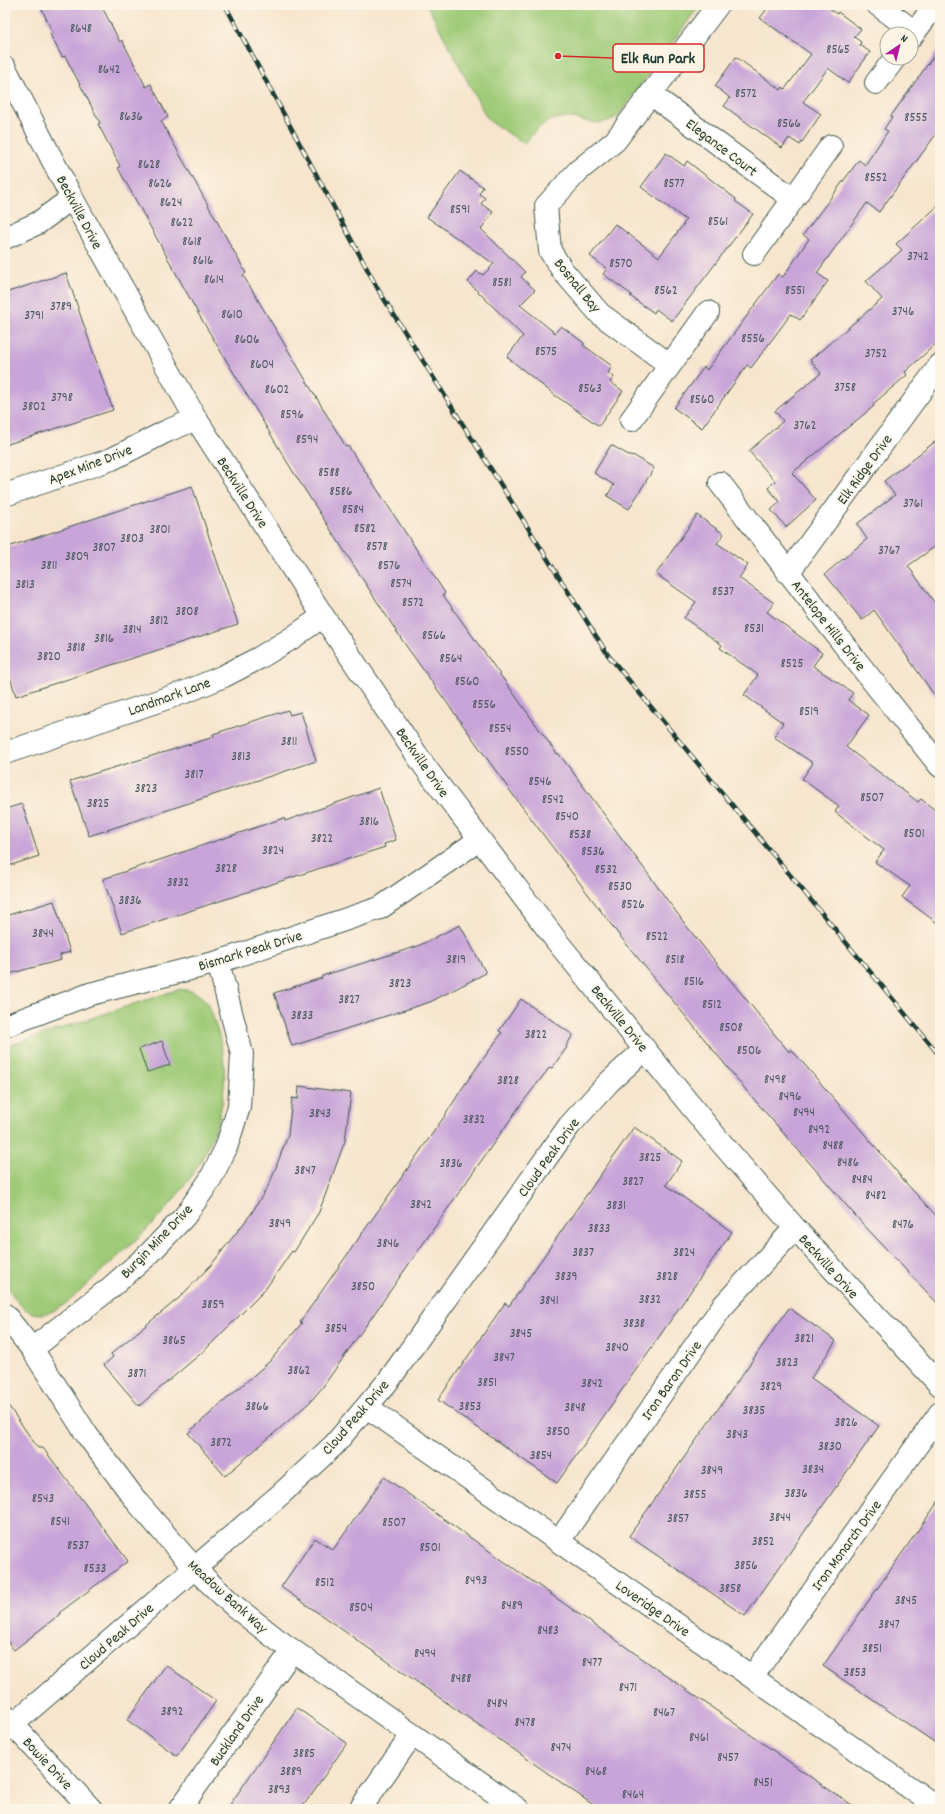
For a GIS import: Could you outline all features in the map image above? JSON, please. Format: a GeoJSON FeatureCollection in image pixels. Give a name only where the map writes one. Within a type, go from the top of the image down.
{"type":"FeatureCollection","features":[{"type":"Feature","properties":{"kind":"street","name":"Bosnall Bay"},"geometry":{"type":"LineString","coordinates":[[670,365],[600,314],[563,272],[550,251],[546,206],[578,171],[615,141],[652,95],[718,5]]}},
{"type":"Feature","properties":{"kind":"street"},"geometry":{"type":"LineString","coordinates":[[878,5],[903,26]]}},
{"type":"Feature","properties":{"kind":"street"},"geometry":{"type":"LineString","coordinates":[[919,26],[935,5]]}},
{"type":"Feature","properties":{"kind":"street"},"geometry":{"type":"LineString","coordinates":[[876,83],[889,66]]}},
{"type":"Feature","properties":{"kind":"street","name":"Beckville Drive"},"geometry":{"type":"LineString","coordinates":[[5,68],[72,198],[196,419],[323,616],[416,754],[479,840],[560,944],[717,1138],[874,1316],[940,1385]]}},
{"type":"Feature","properties":{"kind":"street","name":"Elegance Court"},"geometry":{"type":"LineString","coordinates":[[652,95],[793,199]]}},
{"type":"Feature","properties":{"kind":"street"},"geometry":{"type":"LineString","coordinates":[[754,254],[831,146]]}},
{"type":"Feature","properties":{"kind":"street"},"geometry":{"type":"LineString","coordinates":[[5,238],[38,222],[72,198]]}},
{"type":"Feature","properties":{"kind":"street"},"geometry":{"type":"LineString","coordinates":[[631,420],[708,312]]}},
{"type":"Feature","properties":{"kind":"street","name":"Elk Ridge Drive"},"geometry":{"type":"LineString","coordinates":[[788,573],[940,365]]}},
{"type":"Feature","properties":{"kind":"street","name":"Apex Mine Drive"},"geometry":{"type":"LineString","coordinates":[[5,495],[112,459],[168,431],[196,419]]}},
{"type":"Feature","properties":{"kind":"street","name":"Antelope Hills Drive"},"geometry":{"type":"LineString","coordinates":[[720,483],[788,573],[940,765]]}},
{"type":"Feature","properties":{"kind":"street","name":"Landmark Lane"},"geometry":{"type":"LineString","coordinates":[[5,753],[188,691],[224,676],[278,646],[323,616]]}},
{"type":"Feature","properties":{"kind":"street","name":"Bismark Peak Drive"},"geometry":{"type":"LineString","coordinates":[[5,1026],[90,994],[218,962],[380,908],[479,840]]}},
{"type":"Feature","properties":{"kind":"street","name":"Burgin Mine Drive"},"geometry":{"type":"LineString","coordinates":[[32,1349],[109,1289],[149,1254],[185,1216],[210,1180],[226,1148],[239,1107],[242,1054],[218,962]]}},
{"type":"Feature","properties":{"kind":"street","name":"Cloud Peak Drive"},"geometry":{"type":"LineString","coordinates":[[7,1724],[194,1569],[308,1470],[334,1445],[367,1407],[569,1126],[609,1082],[645,1049]]}},
{"type":"Feature","properties":{"kind":"street","name":"Iron Baron Drive"},"geometry":{"type":"LineString","coordinates":[[559,1541],[722,1307],[795,1228]]}},
{"type":"Feature","properties":{"kind":"street","name":"Meadow Bank Way"},"geometry":{"type":"LineString","coordinates":[[5,1315],[32,1349],[87,1435],[138,1503],[194,1569],[233,1605],[292,1651],[518,1809]]}},
{"type":"Feature","properties":{"kind":"street","name":"Loveridge Drive"},"geometry":{"type":"LineString","coordinates":[[367,1407],[940,1809]]}},
{"type":"Feature","properties":{"kind":"street","name":"Iron Monarch Drive"},"geometry":{"type":"LineString","coordinates":[[752,1677],[940,1413]]}},
{"type":"Feature","properties":{"kind":"street","name":"Buckland Drive"},"geometry":{"type":"LineString","coordinates":[[180,1809],[292,1651]]}},
{"type":"Feature","properties":{"kind":"street","name":"Bowie Drive"},"geometry":{"type":"LineString","coordinates":[[7,1724],[91,1809]]}},
{"type":"Feature","properties":{"kind":"street"},"geometry":{"type":"LineString","coordinates":[[360,1809],[412,1735]]}},
{"type":"Feature","properties":{"kind":"green space"},"geometry":{"type":"Polygon","coordinates":[[[427,5],[700,5],[618,116],[600,123],[564,117],[557,118],[544,124],[533,133],[525,144],[488,120],[427,5]]]}},
{"type":"Feature","properties":{"kind":"green space"},"geometry":{"type":"Polygon","coordinates":[[[176,990],[191,991],[206,1001],[212,1013],[223,1053],[223,1096],[216,1127],[204,1156],[187,1182],[167,1208],[122,1253],[79,1292],[57,1309],[49,1313],[35,1314],[29,1312],[20,1304],[5,1283],[5,1047],[176,990]]]}},
{"type":"Feature","properties":{"kind":"building"},"geometry":{"type":"Polygon","coordinates":[[[40,5],[101,5],[120,42],[122,40],[146,87],[151,84],[168,117],[161,121],[246,273],[243,275],[346,447],[348,446],[373,483],[445,593],[443,595],[557,754],[558,753],[572,771],[688,928],[789,1052],[791,1049],[906,1183],[940,1220],[940,1306],[861,1222],[746,1090],[619,935],[514,796],[404,643],[292,470],[199,315],[118,168],[120,166],[98,124],[100,123],[95,113],[65,56],[62,57],[50,34],[53,33],[40,5]]]}},
{"type":"Feature","properties":{"kind":"building"},"geometry":{"type":"Polygon","coordinates":[[[770,5],[825,5],[837,14],[838,12],[861,29],[854,37],[861,42],[860,45],[870,52],[848,83],[828,68],[803,102],[821,114],[800,145],[789,138],[782,148],[724,106],[730,98],[715,86],[736,57],[781,90],[783,87],[785,89],[811,54],[760,18],[770,5]]]}},
{"type":"Feature","properties":{"kind":"building"},"geometry":{"type":"Polygon","coordinates":[[[940,47],[940,129],[879,212],[867,203],[817,273],[828,281],[800,320],[791,314],[751,368],[747,365],[702,428],[674,408],[704,367],[707,370],[778,274],[783,277],[809,239],[803,235],[859,160],[865,165],[888,131],[884,129],[892,117],[891,116],[940,47]]]}},
{"type":"Feature","properties":{"kind":"building"},"geometry":{"type":"Polygon","coordinates":[[[666,153],[684,166],[687,161],[753,214],[672,321],[656,309],[654,313],[630,296],[632,295],[603,274],[607,269],[590,256],[615,224],[659,257],[683,225],[686,220],[641,187],[666,153]]]}},
{"type":"Feature","properties":{"kind":"building"},"geometry":{"type":"Polygon","coordinates":[[[460,171],[483,187],[479,194],[485,198],[481,204],[493,212],[481,229],[525,272],[521,277],[535,290],[520,305],[555,333],[561,326],[584,343],[583,345],[612,366],[608,373],[614,377],[610,382],[623,391],[599,426],[556,396],[507,357],[523,336],[468,282],[477,271],[483,275],[494,264],[427,217],[460,171]]]}},
{"type":"Feature","properties":{"kind":"building"},"geometry":{"type":"Polygon","coordinates":[[[940,204],[940,340],[905,372],[907,375],[873,404],[874,406],[792,473],[816,500],[786,527],[771,510],[780,502],[768,488],[775,481],[749,451],[783,421],[775,411],[821,373],[810,360],[882,299],[866,281],[902,250],[896,244],[940,204]]]}},
{"type":"Feature","properties":{"kind":"building"},"geometry":{"type":"Polygon","coordinates":[[[66,273],[113,410],[5,445],[5,293],[66,273]]]}},
{"type":"Feature","properties":{"kind":"building"},"geometry":{"type":"Polygon","coordinates":[[[940,438],[940,543],[908,566],[940,610],[940,703],[874,610],[862,620],[825,574],[867,539],[857,524],[895,495],[884,481],[940,438]]]}},
{"type":"Feature","properties":{"kind":"building"},"geometry":{"type":"Polygon","coordinates":[[[611,445],[632,457],[633,455],[654,468],[629,509],[607,496],[614,485],[594,473],[611,445]]]}},
{"type":"Feature","properties":{"kind":"building"},"geometry":{"type":"Polygon","coordinates":[[[192,486],[238,624],[16,696],[5,662],[5,548],[192,486]]]}},
{"type":"Feature","properties":{"kind":"building"},"geometry":{"type":"Polygon","coordinates":[[[697,515],[724,534],[717,543],[748,565],[739,578],[774,603],[767,612],[822,653],[813,666],[853,693],[848,700],[869,715],[846,747],[918,802],[921,799],[940,814],[940,925],[902,897],[910,886],[875,862],[884,850],[835,812],[839,806],[802,779],[813,763],[774,737],[783,723],[744,695],[758,675],[720,648],[722,645],[684,618],[696,602],[656,574],[697,515]]]}},
{"type":"Feature","properties":{"kind":"building"},"geometry":{"type":"Polygon","coordinates":[[[288,710],[290,715],[301,712],[316,761],[89,836],[70,781],[214,737],[213,734],[288,710]]]}},
{"type":"Feature","properties":{"kind":"building"},"geometry":{"type":"Polygon","coordinates":[[[379,788],[396,840],[384,844],[385,847],[122,933],[103,879],[284,818],[285,821],[379,788]]]}},
{"type":"Feature","properties":{"kind":"building"},"geometry":{"type":"Polygon","coordinates":[[[22,804],[39,856],[5,867],[5,809],[22,804]]]}},
{"type":"Feature","properties":{"kind":"building"},"geometry":{"type":"Polygon","coordinates":[[[54,901],[70,952],[60,955],[61,960],[5,975],[5,916],[54,901]]]}},
{"type":"Feature","properties":{"kind":"building"},"geometry":{"type":"Polygon","coordinates":[[[460,925],[486,973],[430,1002],[292,1046],[274,993],[322,978],[322,976],[418,946],[460,925]]]}},
{"type":"Feature","properties":{"kind":"building"},"geometry":{"type":"Polygon","coordinates":[[[521,999],[573,1035],[566,1046],[567,1047],[552,1068],[550,1067],[519,1107],[322,1388],[310,1402],[225,1476],[188,1433],[270,1361],[302,1323],[300,1322],[502,1033],[499,1031],[521,999]]]}},
{"type":"Feature","properties":{"kind":"building"},"geometry":{"type":"Polygon","coordinates":[[[162,1041],[170,1065],[147,1072],[139,1049],[162,1041]]]}},
{"type":"Feature","properties":{"kind":"building"},"geometry":{"type":"Polygon","coordinates":[[[299,1086],[351,1093],[345,1141],[319,1212],[294,1252],[292,1251],[264,1291],[206,1349],[139,1406],[104,1365],[113,1357],[111,1354],[179,1298],[211,1265],[251,1214],[270,1183],[288,1135],[292,1098],[298,1099],[299,1086]]]}},
{"type":"Feature","properties":{"kind":"building"},"geometry":{"type":"Polygon","coordinates":[[[634,1127],[682,1161],[666,1185],[732,1232],[557,1483],[438,1400],[505,1303],[509,1306],[634,1127]]]}},
{"type":"Feature","properties":{"kind":"building"},"geometry":{"type":"Polygon","coordinates":[[[789,1308],[836,1341],[811,1378],[879,1426],[745,1616],[629,1536],[789,1308]]]}},
{"type":"Feature","properties":{"kind":"building"},"geometry":{"type":"Polygon","coordinates":[[[5,1401],[38,1448],[43,1448],[128,1561],[59,1613],[60,1614],[14,1650],[5,1638],[5,1401]]]}},
{"type":"Feature","properties":{"kind":"building"},"geometry":{"type":"Polygon","coordinates":[[[384,1477],[858,1809],[599,1809],[281,1587],[315,1538],[333,1550],[384,1477]]]}},
{"type":"Feature","properties":{"kind":"building"},"geometry":{"type":"Polygon","coordinates":[[[940,1499],[940,1746],[823,1666],[940,1499]]]}},
{"type":"Feature","properties":{"kind":"building"},"geometry":{"type":"Polygon","coordinates":[[[166,1665],[216,1701],[177,1756],[127,1720],[166,1665]]]}},
{"type":"Feature","properties":{"kind":"building"},"geometry":{"type":"Polygon","coordinates":[[[297,1708],[347,1743],[301,1809],[227,1809],[297,1708]]]}},
{"type":"Feature","properties":{"kind":"railway"},"geometry":{"type":"LineString","coordinates":[[225,5],[379,291],[608,655],[940,1056]]}},
{"type":"Feature","properties":{"kind":"place","name":"Elk Run Park"},"geometry":{"type":"Point","coordinates":[558,56]}}]}
